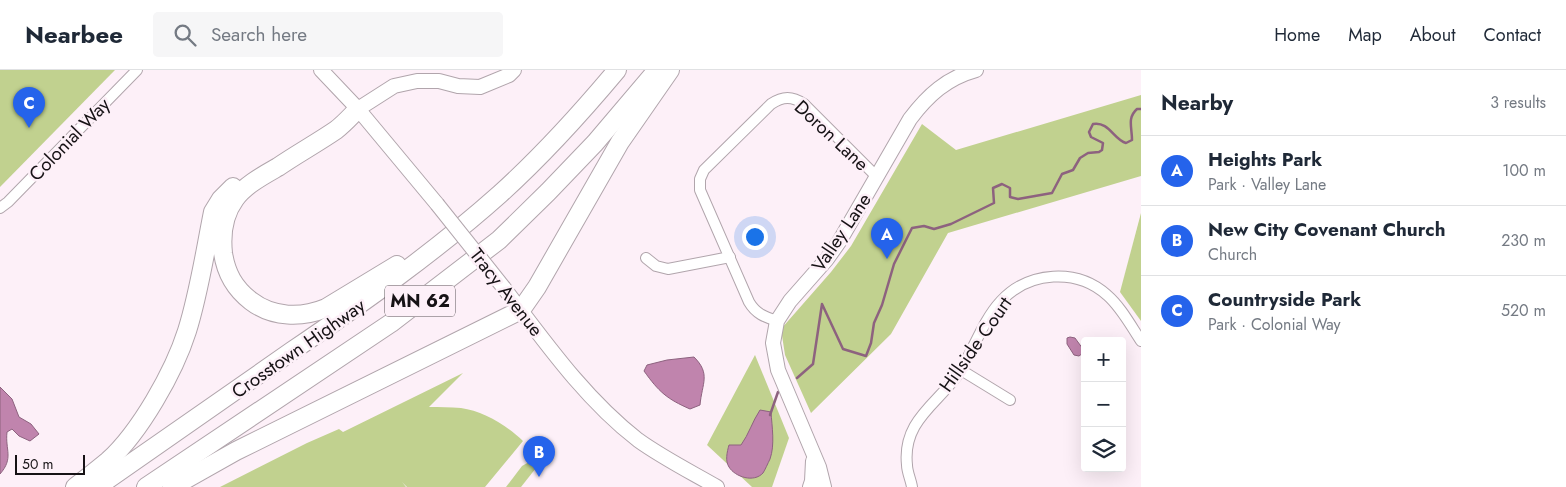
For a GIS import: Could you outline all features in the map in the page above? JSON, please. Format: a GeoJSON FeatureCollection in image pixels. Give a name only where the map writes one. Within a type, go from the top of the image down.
{"type":"FeatureCollection","features":[{"type":"Feature","properties":{"kind":"highway","name":"Crosstown Highway"},"geometry":{"type":"LineString","coordinates":[[96,487],[394,280],[468,222],[527,168],[617,70]]}},
{"type":"Feature","properties":{"kind":"highway","name":"Crosstown Highway"},"geometry":{"type":"LineString","coordinates":[[146,487],[391,323],[499,240],[595,142],[657,70]]}},
{"type":"Feature","properties":{"kind":"highway"},"geometry":{"type":"LineString","coordinates":[[172,487],[236,451],[521,310],[537,287],[620,142],[670,70]]}},
{"type":"Feature","properties":{"kind":"highway"},"geometry":{"type":"LineString","coordinates":[[358,109],[338,129],[243,190],[229,208],[225,219],[222,245],[224,265],[229,278],[240,291],[263,309],[300,315],[326,308],[404,261],[527,168]]}},
{"type":"Feature","properties":{"kind":"highway"},"geometry":{"type":"LineString","coordinates":[[75,487],[109,460],[127,439],[157,396],[167,377],[188,330],[213,212],[221,199],[240,179],[256,168],[358,109]]}},
{"type":"Feature","properties":{"kind":"street","name":"Colonial Way"},"geometry":{"type":"LineString","coordinates":[[0,208],[137,70]]}},
{"type":"Feature","properties":{"kind":"street","name":"Tracy Avenue"},"geometry":{"type":"LineString","coordinates":[[321,70],[358,109],[437,204],[584,389],[639,440],[717,487]]}},
{"type":"Feature","properties":{"kind":"street"},"geometry":{"type":"LineString","coordinates":[[358,109],[394,86],[417,81],[439,81],[458,86],[480,87],[509,75],[514,70]]}},
{"type":"Feature","properties":{"kind":"street","name":"Valley Lane"},"geometry":{"type":"LineString","coordinates":[[824,487],[819,467],[778,370],[773,342],[777,321],[790,300],[827,259],[839,242],[910,120],[921,105],[948,81],[976,70]]}},
{"type":"Feature","properties":{"kind":"street","name":"Doron Lane"},"geometry":{"type":"LineString","coordinates":[[730,257],[700,190],[700,179],[704,170],[771,104],[779,99],[788,97],[804,104],[877,177]]}},
{"type":"Feature","properties":{"kind":"street"},"geometry":{"type":"LineString","coordinates":[[646,258],[656,266],[668,269],[730,257],[754,310],[762,316],[777,321]]}},
{"type":"Feature","properties":{"kind":"street","name":"Hillside Court"},"geometry":{"type":"LineString","coordinates":[[912,487],[907,466],[907,450],[910,435],[917,420],[961,370],[1001,301],[1014,290],[1029,281],[1045,277],[1079,278],[1108,296],[1141,341]]}},
{"type":"Feature","properties":{"kind":"street"},"geometry":{"type":"LineString","coordinates":[[961,370],[1010,400]]}},
{"type":"Feature","properties":{"kind":"street","name":"Valley Lane"},"geometry":{"type":"LineString","coordinates":[[810,487],[814,464],[812,451]]}},
{"type":"Feature","properties":{"kind":"green space"},"geometry":{"type":"Polygon","coordinates":[[[0,70],[115,70],[0,187],[0,70]]]}},
{"type":"Feature","properties":{"kind":"green space"},"geometry":{"type":"Polygon","coordinates":[[[1141,95],[1141,176],[948,233],[891,334],[811,413],[785,355],[781,329],[851,246],[922,124],[956,150],[1141,95]]]}},
{"type":"Feature","properties":{"kind":"green space"},"geometry":{"type":"Polygon","coordinates":[[[1141,213],[1141,321],[1120,292],[1141,213]]]}},
{"type":"Feature","properties":{"kind":"green space"},"geometry":{"type":"Polygon","coordinates":[[[755,355],[789,438],[772,487],[752,487],[707,445],[755,355]]]}},
{"type":"Feature","properties":{"kind":"green space"},"geometry":{"type":"Polygon","coordinates":[[[463,373],[429,407],[461,408],[478,412],[503,425],[523,441],[485,487],[407,487],[402,482],[406,487],[220,487],[307,443],[339,429],[343,432],[463,373]]]}},
{"type":"Feature","properties":{"kind":"green space"},"geometry":{"type":"Polygon","coordinates":[[[529,462],[536,468],[521,487],[506,487],[522,466],[529,462]]]}},
{"type":"Feature","properties":{"kind":"shaded area"},"geometry":{"type":"Polygon","coordinates":[[[1067,338],[1075,338],[1081,346],[1081,354],[1074,355],[1067,344],[1067,338]]]}},
{"type":"Feature","properties":{"kind":"shaded area"},"geometry":{"type":"Polygon","coordinates":[[[694,357],[702,369],[704,379],[700,405],[690,409],[664,394],[644,371],[647,365],[667,360],[694,357]]]}},
{"type":"Feature","properties":{"kind":"shaded area"},"geometry":{"type":"Polygon","coordinates":[[[0,387],[12,399],[19,417],[31,424],[39,434],[30,441],[19,436],[12,429],[7,432],[8,458],[0,474],[0,387]]]}},
{"type":"Feature","properties":{"kind":"shaded area"},"geometry":{"type":"Polygon","coordinates":[[[760,410],[771,412],[772,454],[763,473],[755,478],[745,478],[732,471],[728,465],[729,445],[741,445],[760,410]]]}},
{"type":"Feature","properties":{"kind":"waterway"},"geometry":{"type":"LineString","coordinates":[[797,378],[813,364],[822,304],[843,349],[866,356],[871,343],[874,323],[882,305],[894,264],[912,228],[924,226],[934,229],[951,224],[994,203],[993,188],[1002,184],[1010,188],[1010,197],[1018,199],[1052,193],[1062,174],[1073,170],[1080,158],[1088,153],[1102,150],[1103,143],[1091,137],[1089,132],[1093,124],[1103,125],[1126,143],[1132,140],[1132,116],[1137,109],[1141,109]]}},
{"type":"Feature","properties":{"kind":"waterway"},"geometry":{"type":"LineString","coordinates":[[770,415],[778,392]]}},
{"type":"Feature","properties":{"kind":"place","name":"Countryside Park"},"geometry":{"type":"Point","coordinates":[29,128]}},
{"type":"Feature","properties":{"kind":"place","name":"Heights Park"},"geometry":{"type":"Point","coordinates":[887,259]}},
{"type":"Feature","properties":{"kind":"place","name":"New City Covenant Church"},"geometry":{"type":"Point","coordinates":[539,477]}}]}
